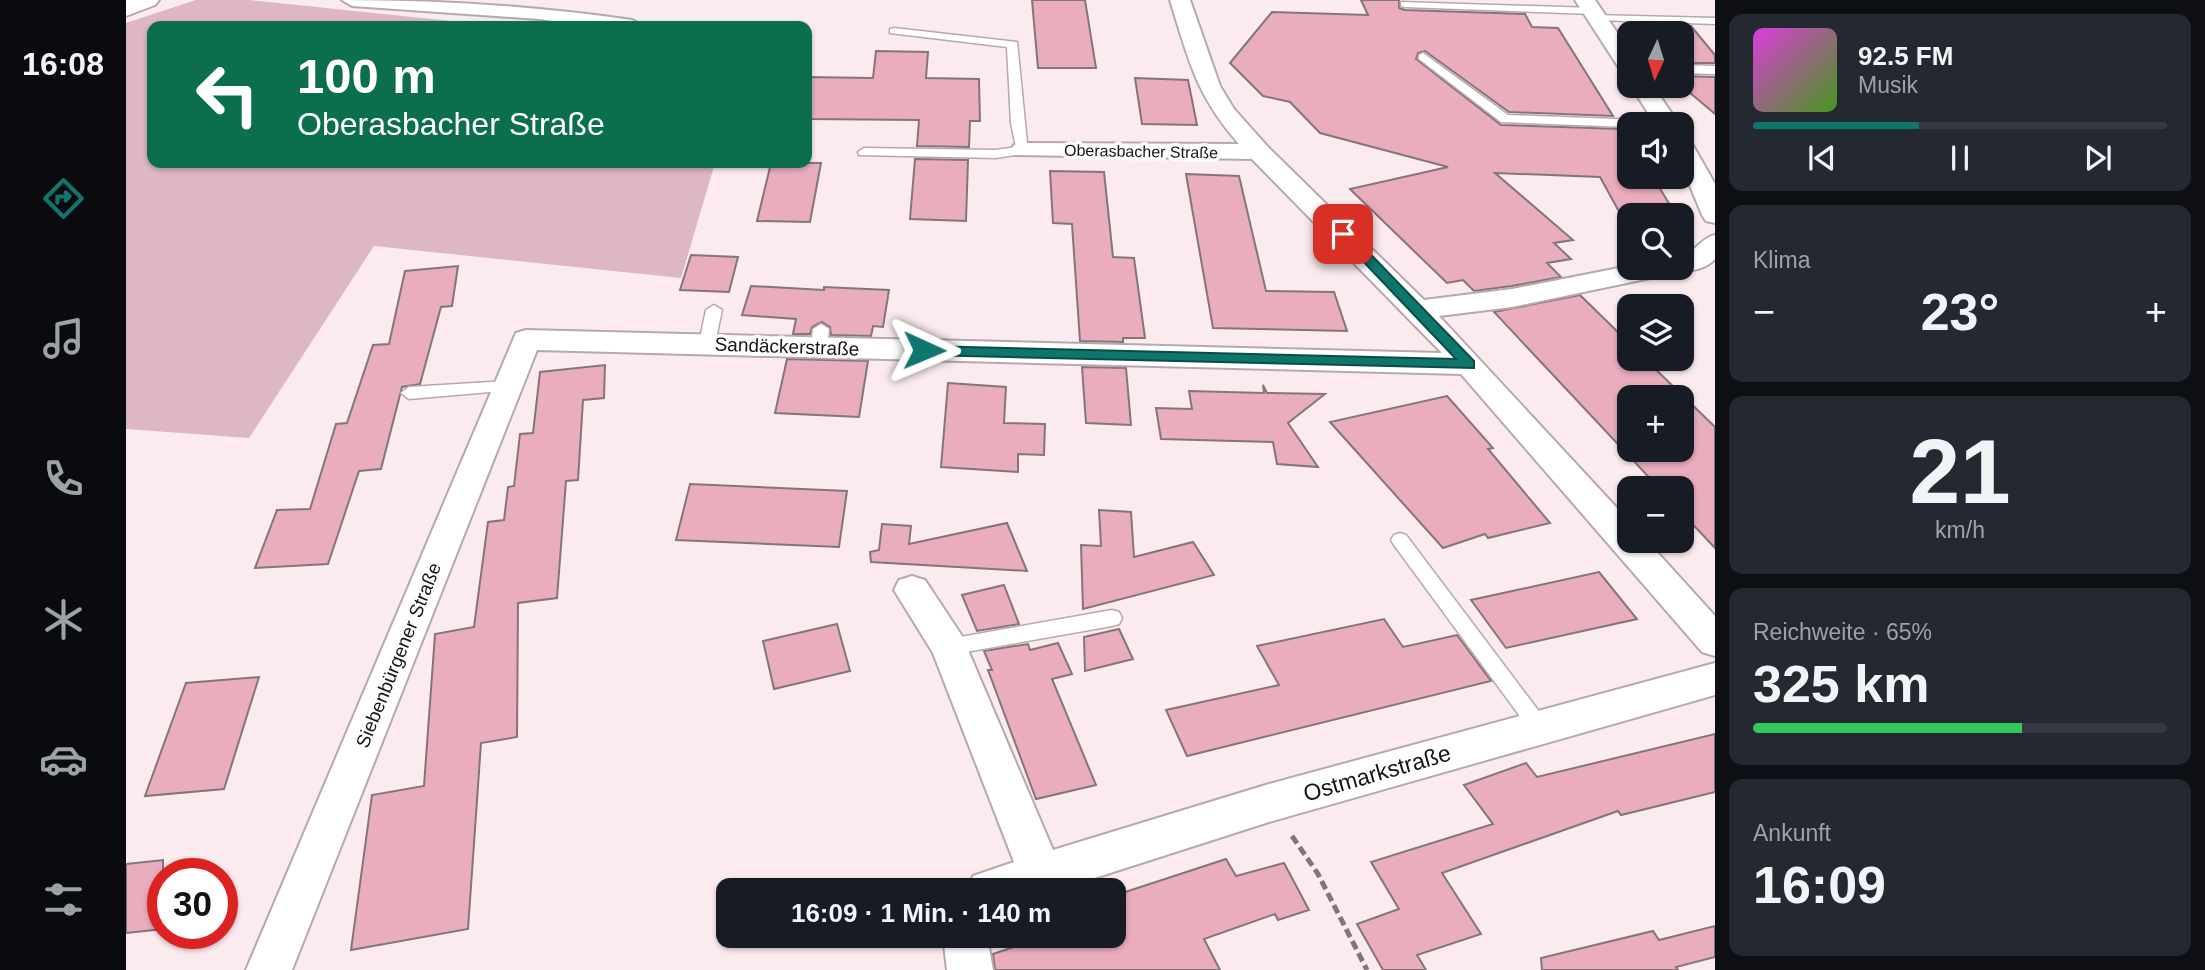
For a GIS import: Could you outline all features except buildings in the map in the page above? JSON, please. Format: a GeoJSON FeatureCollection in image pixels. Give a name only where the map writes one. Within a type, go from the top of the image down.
{"type":"FeatureCollection","features":[{"type":"Feature","properties":{"kind":"street"},"geometry":{"type":"LineString","coordinates":[[126,9],[147,0]]}},
{"type":"Feature","properties":{"kind":"street"},"geometry":{"type":"LineString","coordinates":[[352,0],[539,13],[596,21]]}},
{"type":"Feature","properties":{"kind":"street","name":"Oberasbacher Straße"},"geometry":{"type":"LineString","coordinates":[[1180,0],[1209,86],[1224,112],[1259,152],[1359,250],[1469,365],[1715,641]]}},
{"type":"Feature","properties":{"kind":"street"},"geometry":{"type":"LineString","coordinates":[[1592,9],[1617,48]]}},
{"type":"Feature","properties":{"kind":"street","name":"Oberasbacher Straße"},"geometry":{"type":"LineString","coordinates":[[1023,150],[1259,152]]}},
{"type":"Feature","properties":{"kind":"street"},"geometry":{"type":"LineString","coordinates":[[1705,169],[1715,215]]}},
{"type":"Feature","properties":{"kind":"street"},"geometry":{"type":"LineString","coordinates":[[1694,261],[1699,260],[1715,243]]}},
{"type":"Feature","properties":{"kind":"street"},"geometry":{"type":"LineString","coordinates":[[1416,310],[1512,298],[1617,277]]}},
{"type":"Feature","properties":{"kind":"street","name":"Sandäckerstraße"},"geometry":{"type":"LineString","coordinates":[[526,340],[707,343],[820,338],[1469,365]]}},
{"type":"Feature","properties":{"kind":"street","name":"Siebenbürgener Straße"},"geometry":{"type":"LineString","coordinates":[[269,970],[526,340]]}},
{"type":"Feature","properties":{"kind":"street"},"geometry":{"type":"LineString","coordinates":[[912,590],[949,647],[1040,872]]}},
{"type":"Feature","properties":{"kind":"street","name":"Ostmarkstraße"},"geometry":{"type":"LineString","coordinates":[[1024,878],[1715,679]]}},
{"type":"Feature","properties":{"kind":"street"},"geometry":{"type":"LineString","coordinates":[[967,948],[970,970]]}},
{"type":"Feature","properties":{"kind":"lane"},"geometry":{"type":"LineString","coordinates":[[1405,4],[1592,9],[1715,21]]}},
{"type":"Feature","properties":{"kind":"lane"},"geometry":{"type":"LineString","coordinates":[[864,152],[996,154],[1023,150],[1017,123],[1013,44],[894,31]]}},
{"type":"Feature","properties":{"kind":"lane"},"geometry":{"type":"LineString","coordinates":[[1423,57],[1505,119],[1617,123]]}},
{"type":"Feature","properties":{"kind":"lane"},"geometry":{"type":"LineString","coordinates":[[1694,69],[1715,70]]}},
{"type":"Feature","properties":{"kind":"lane"},"geometry":{"type":"LineString","coordinates":[[707,343],[714,310]]}},
{"type":"Feature","properties":{"kind":"lane"},"geometry":{"type":"LineString","coordinates":[[409,393],[507,386]]}},
{"type":"Feature","properties":{"kind":"lane"},"geometry":{"type":"LineString","coordinates":[[1400,540],[1540,728]]}},
{"type":"Feature","properties":{"kind":"lane"},"geometry":{"type":"LineString","coordinates":[[949,647],[1111,618]]}},
{"type":"Feature","properties":{"kind":"path"},"geometry":{"type":"LineString","coordinates":[[1318,874],[1367,970]]}},
{"type":"Feature","properties":{"kind":"shaded area"},"geometry":{"type":"Polygon","coordinates":[[[196,0],[248,0],[451,21],[147,21],[147,168],[714,168],[681,278],[374,246],[249,438],[126,429],[126,23],[196,0]]]}},
{"type":"Feature","properties":{"kind":"route"},"geometry":{"type":"LineString","coordinates":[[924,350],[1469,365],[1343,234]]}}]}
